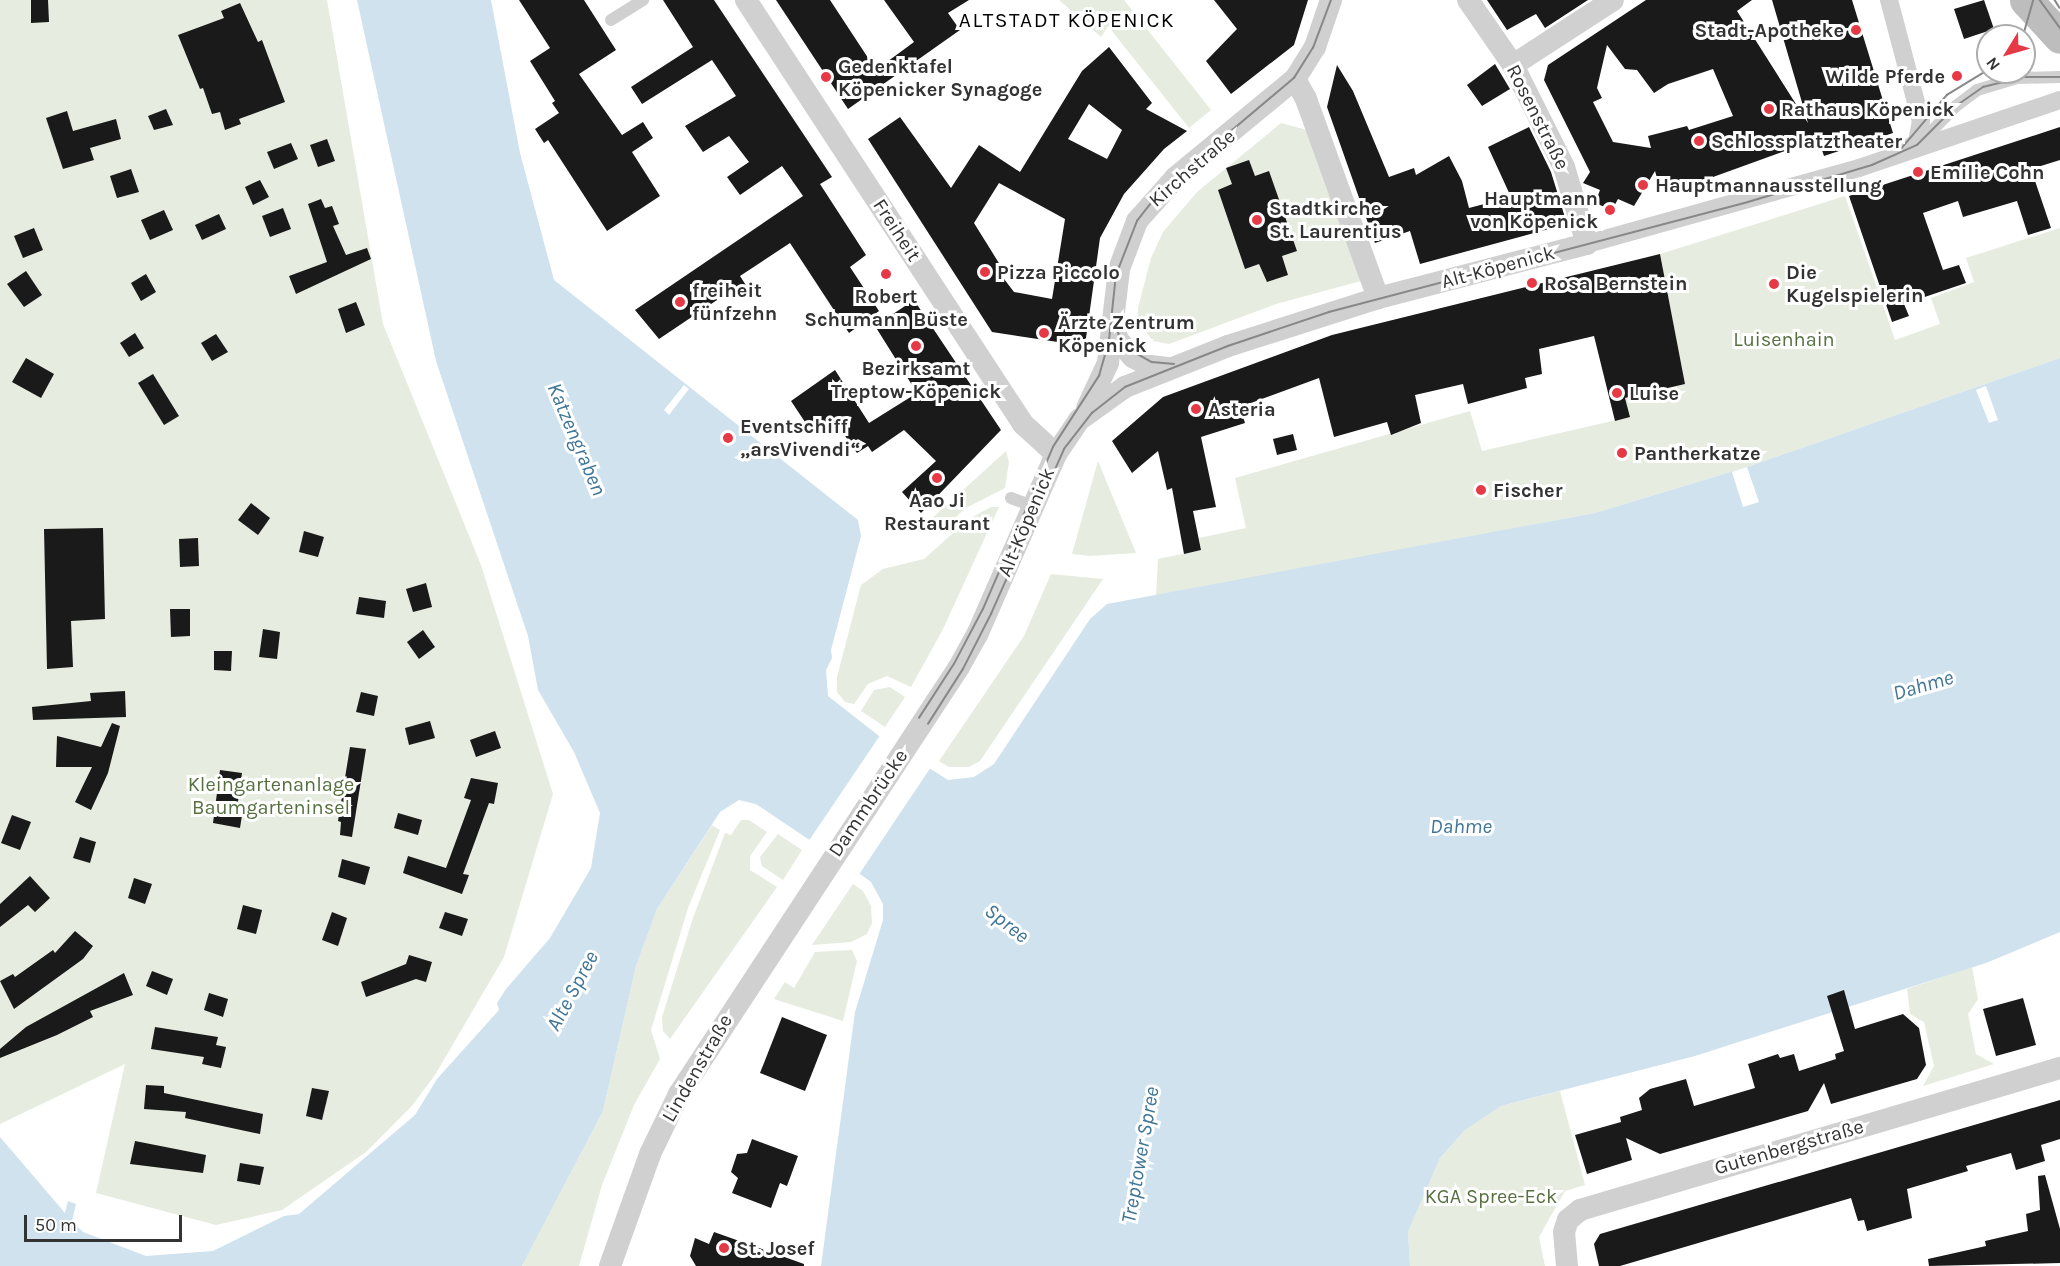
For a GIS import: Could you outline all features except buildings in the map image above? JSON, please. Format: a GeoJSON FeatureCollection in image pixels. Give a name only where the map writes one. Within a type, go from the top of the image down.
{"type":"FeatureCollection","features":[{"type":"Feature","properties":{"kind":"main road"},"geometry":{"type":"LineString","coordinates":[[2026,0],[2060,37]]}},
{"type":"Feature","properties":{"kind":"street","name":"Freiheit"},"geometry":{"type":"LineString","coordinates":[[746,0],[1023,424],[1056,454]]}},
{"type":"Feature","properties":{"kind":"street","name":"Kirchstraße"},"geometry":{"type":"LineString","coordinates":[[1073,426],[1102,380],[1125,247],[1149,204],[1176,177],[1295,79],[1315,47],[1331,0]]}},
{"type":"Feature","properties":{"kind":"street","name":"Rosenstraße"},"geometry":{"type":"LineString","coordinates":[[1468,0],[1513,65],[1569,176],[1587,243]]}},
{"type":"Feature","properties":{"kind":"street"},"geometry":{"type":"LineString","coordinates":[[1513,65],[1613,0]]}},
{"type":"Feature","properties":{"kind":"street"},"geometry":{"type":"LineString","coordinates":[[1889,0],[1921,121],[1915,145],[1895,155]]}},
{"type":"Feature","properties":{"kind":"street"},"geometry":{"type":"LineString","coordinates":[[1295,79],[1306,99],[1378,298]]}},
{"type":"Feature","properties":{"kind":"street","name":"Alt-Köpenick"},"geometry":{"type":"LineString","coordinates":[[923,720],[977,635],[1056,454],[1073,426],[1115,393],[1173,367],[1378,298],[1773,193],[2060,100]]}},
{"type":"Feature","properties":{"kind":"street","name":"Alt-Köpenick"},"geometry":{"type":"LineString","coordinates":[[1113,326],[1122,346],[1136,359],[1158,368],[1173,367]]}},
{"type":"Feature","properties":{"kind":"street","name":"Dammbrücke"},"geometry":{"type":"LineString","coordinates":[[813,885],[923,720]]}},
{"type":"Feature","properties":{"kind":"street","name":"Lindenstraße"},"geometry":{"type":"LineString","coordinates":[[610,1266],[650,1154],[678,1094],[813,885]]}},
{"type":"Feature","properties":{"kind":"street","name":"Gutenbergstraße"},"geometry":{"type":"LineString","coordinates":[[1567,1266],[1564,1232],[1568,1220],[1580,1210],[2060,1068]]}},
{"type":"Feature","properties":{"kind":"lane"},"geometry":{"type":"LineString","coordinates":[[611,20],[644,0]]}},
{"type":"Feature","properties":{"kind":"lane","name":"Alt-Köpenick"},"geometry":{"type":"LineString","coordinates":[[1895,155],[1917,145],[1956,105],[1977,90],[2023,77],[2060,77]]}},
{"type":"Feature","properties":{"kind":"lane"},"geometry":{"type":"LineString","coordinates":[[1011,498],[1033,506]]}},
{"type":"Feature","properties":{"kind":"green space","name":"Kleingartenanlage Baumgarteninsel"},"geometry":{"type":"Polygon","coordinates":[[[0,0],[327,0],[383,324],[481,565],[553,794],[504,957],[435,1075],[411,1107],[366,1152],[282,1210],[216,1225],[96,1193],[125,1064],[0,1124],[0,0]]]}},
{"type":"Feature","properties":{"kind":"green space"},"geometry":{"type":"Polygon","coordinates":[[[1059,0],[1124,0],[1211,110],[1189,128],[1108,26],[1101,37],[1059,0]]]}},
{"type":"Feature","properties":{"kind":"green space"},"geometry":{"type":"Polygon","coordinates":[[[1281,123],[1307,130],[1361,281],[1276,304],[1169,344],[1153,341],[1138,322],[1138,308],[1151,258],[1163,232],[1197,192],[1281,123]]]}},
{"type":"Feature","properties":{"kind":"green space","name":"Luisenhain"},"geometry":{"type":"Polygon","coordinates":[[[1845,196],[1895,340],[1940,324],[1931,298],[1974,282],[1966,258],[2060,228],[2060,358],[1747,467],[1595,513],[1156,596],[1158,559],[1201,550],[1199,538],[1246,528],[1235,478],[1470,411],[1482,451],[1630,417],[1625,398],[1685,384],[1660,254],[1845,196]]]}},
{"type":"Feature","properties":{"kind":"green space"},"geometry":{"type":"Polygon","coordinates":[[[1006,451],[1009,462],[1005,488],[966,508],[939,532],[929,521],[1006,451]]]}},
{"type":"Feature","properties":{"kind":"green space"},"geometry":{"type":"Polygon","coordinates":[[[1098,461],[1136,553],[1090,556],[1072,554],[1098,461]]]}},
{"type":"Feature","properties":{"kind":"green space"},"geometry":{"type":"Polygon","coordinates":[[[991,507],[999,507],[943,629],[911,687],[887,676],[868,684],[854,704],[845,702],[837,692],[837,677],[861,585],[883,569],[924,559],[969,519],[991,507]]]}},
{"type":"Feature","properties":{"kind":"green space"},"geometry":{"type":"Polygon","coordinates":[[[1051,574],[1103,579],[980,761],[969,767],[949,767],[939,761],[1024,636],[1051,574]]]}},
{"type":"Feature","properties":{"kind":"green space"},"geometry":{"type":"Polygon","coordinates":[[[890,687],[905,697],[885,727],[861,711],[874,690],[890,687]]]}},
{"type":"Feature","properties":{"kind":"green space"},"geometry":{"type":"Polygon","coordinates":[[[741,820],[749,820],[767,832],[750,856],[750,870],[777,887],[670,1039],[663,1031],[662,1017],[693,918],[725,833],[731,835],[741,820]]]}},
{"type":"Feature","properties":{"kind":"green space"},"geometry":{"type":"Polygon","coordinates":[[[712,825],[720,830],[688,908],[651,1030],[660,1059],[634,1105],[602,1185],[579,1266],[522,1266],[603,1111],[636,966],[657,909],[712,825]]]}},
{"type":"Feature","properties":{"kind":"green space"},"geometry":{"type":"Polygon","coordinates":[[[778,834],[802,850],[783,880],[762,866],[760,857],[778,834]]]}},
{"type":"Feature","properties":{"kind":"green space"},"geometry":{"type":"Polygon","coordinates":[[[853,884],[863,891],[871,906],[872,923],[867,934],[851,942],[812,945],[853,884]]]}},
{"type":"Feature","properties":{"kind":"green space"},"geometry":{"type":"Polygon","coordinates":[[[852,950],[857,961],[843,1021],[774,999],[785,982],[794,988],[815,952],[852,950]]]}},
{"type":"Feature","properties":{"kind":"green space"},"geometry":{"type":"Polygon","coordinates":[[[1972,967],[1978,999],[1968,1014],[1976,1054],[1994,1064],[1923,1086],[1934,1066],[1924,1022],[1910,1014],[1907,989],[1972,967]]]}},
{"type":"Feature","properties":{"kind":"green space","name":"KGA Spree-Eck"},"geometry":{"type":"Polygon","coordinates":[[[1560,1091],[1585,1185],[1565,1191],[1539,1237],[1545,1266],[1410,1266],[1408,1232],[1440,1158],[1465,1130],[1501,1106],[1560,1091]]]}},
{"type":"Feature","properties":{"kind":"water"},"geometry":{"type":"Polygon","coordinates":[[[357,0],[491,0],[520,153],[554,280],[858,520],[861,536],[831,650],[832,658],[826,670],[828,696],[879,736],[948,780],[974,777],[994,764],[1090,619],[1107,604],[1595,513],[1747,467],[2060,358],[2060,932],[1986,963],[1695,1056],[1501,1106],[1465,1130],[1440,1158],[1408,1232],[1410,1266],[821,1266],[855,1012],[883,920],[883,904],[871,882],[860,874],[756,804],[739,800],[720,812],[657,909],[636,966],[603,1111],[522,1266],[0,1266],[0,1137],[65,1213],[68,1201],[76,1204],[72,1221],[83,1232],[146,1256],[213,1251],[284,1216],[299,1214],[415,1115],[437,1079],[499,1010],[497,1003],[506,989],[550,938],[591,868],[600,813],[574,752],[538,690],[528,636],[436,361],[357,0]]]}},
{"type":"Feature","properties":{"kind":"pier"},"geometry":{"type":"Polygon","coordinates":[[[684,385],[689,389],[669,415],[664,410],[684,385]]]}},
{"type":"Feature","properties":{"kind":"pier"},"geometry":{"type":"Polygon","coordinates":[[[1986,386],[1998,420],[1989,423],[1976,390],[1986,386]]]}},
{"type":"Feature","properties":{"kind":"pier"},"geometry":{"type":"Polygon","coordinates":[[[1747,467],[1759,502],[1743,507],[1732,472],[1747,467]]]}},
{"type":"Feature","properties":{"kind":"pier"},"geometry":{"type":"Polygon","coordinates":[[[881,734],[931,767],[858,876],[808,842],[881,734]]]}},
{"type":"Feature","properties":{"kind":"tram line"},"geometry":{"type":"LineString","coordinates":[[919,718],[954,664],[983,609],[1053,447],[1099,376],[1109,340],[1116,275],[1137,221],[1161,190],[1294,78],[1313,48],[1331,0]]}},
{"type":"Feature","properties":{"kind":"tram line"},"geometry":{"type":"LineString","coordinates":[[2026,24],[2033,0]]}},
{"type":"Feature","properties":{"kind":"tram line"},"geometry":{"type":"LineString","coordinates":[[2040,0],[2060,28]]}},
{"type":"Feature","properties":{"kind":"tram line"},"geometry":{"type":"LineString","coordinates":[[2055,0],[2060,8]]}},
{"type":"Feature","properties":{"kind":"tram line"},"geometry":{"type":"LineString","coordinates":[[1901,149],[1947,95],[1976,77]]}},
{"type":"Feature","properties":{"kind":"tram line"},"geometry":{"type":"LineString","coordinates":[[928,724],[963,669],[991,614],[1064,449],[1092,413],[1125,387],[1228,346],[1329,312],[1748,202],[1872,165],[1917,145],[1956,106],[1983,87],[2023,77],[2060,77]]}},
{"type":"Feature","properties":{"kind":"tram line"},"geometry":{"type":"LineString","coordinates":[[1114,318],[1119,334],[1132,351],[1152,362],[1174,364]]}},
{"type":"Feature","properties":{"kind":"place","name":"Stadt-Apotheke"},"geometry":{"type":"Point","coordinates":[1856,30]}},
{"type":"Feature","properties":{"kind":"place","name":"Wilde Pferde"},"geometry":{"type":"Point","coordinates":[1957,76]}},
{"type":"Feature","properties":{"kind":"place","name":"Gedenktafel Köpenicker Synagoge"},"geometry":{"type":"Point","coordinates":[826,77]}},
{"type":"Feature","properties":{"kind":"place","name":"Rathaus Köpenick"},"geometry":{"type":"Point","coordinates":[1769,109]}},
{"type":"Feature","properties":{"kind":"place","name":"Schlossplatztheater"},"geometry":{"type":"Point","coordinates":[1699,141]}},
{"type":"Feature","properties":{"kind":"place","name":"Emilie Cohn"},"geometry":{"type":"Point","coordinates":[1918,172]}},
{"type":"Feature","properties":{"kind":"place","name":"Hauptmannausstellung"},"geometry":{"type":"Point","coordinates":[1643,185]}},
{"type":"Feature","properties":{"kind":"place","name":"Hauptmann von Köpenick"},"geometry":{"type":"Point","coordinates":[1610,210]}},
{"type":"Feature","properties":{"kind":"place","name":"Stadtkirche St. Laurentius"},"geometry":{"type":"Point","coordinates":[1257,220]}},
{"type":"Feature","properties":{"kind":"place","name":"Pizza Piccolo"},"geometry":{"type":"Point","coordinates":[985,272]}},
{"type":"Feature","properties":{"kind":"place","name":"Robert Schumann Büste"},"geometry":{"type":"Point","coordinates":[886,274]}},
{"type":"Feature","properties":{"kind":"place","name":"Rosa Bernstein"},"geometry":{"type":"Point","coordinates":[1532,283]}},
{"type":"Feature","properties":{"kind":"place","name":"Die Kugelspielerin"},"geometry":{"type":"Point","coordinates":[1774,284]}},
{"type":"Feature","properties":{"kind":"place","name":"freiheit fünfzehn"},"geometry":{"type":"Point","coordinates":[680,302]}},
{"type":"Feature","properties":{"kind":"place","name":"Ärzte Zentrum Köpenick"},"geometry":{"type":"Point","coordinates":[1044,333]}},
{"type":"Feature","properties":{"kind":"place","name":"Bezirksamt Treptow-Köpenick"},"geometry":{"type":"Point","coordinates":[916,346]}},
{"type":"Feature","properties":{"kind":"place","name":"Luise"},"geometry":{"type":"Point","coordinates":[1617,393]}},
{"type":"Feature","properties":{"kind":"place","name":"Asteria"},"geometry":{"type":"Point","coordinates":[1196,409]}},
{"type":"Feature","properties":{"kind":"place","name":"Eventschiff „arsVivendi“"},"geometry":{"type":"Point","coordinates":[728,438]}},
{"type":"Feature","properties":{"kind":"place","name":"Pantherkatze"},"geometry":{"type":"Point","coordinates":[1622,453]}},
{"type":"Feature","properties":{"kind":"place","name":"Aao Ji Restaurant"},"geometry":{"type":"Point","coordinates":[937,478]}},
{"type":"Feature","properties":{"kind":"place","name":"Fischer"},"geometry":{"type":"Point","coordinates":[1481,490]}},
{"type":"Feature","properties":{"kind":"place","name":"St. Josef"},"geometry":{"type":"Point","coordinates":[724,1248]}},
{"type":"Feature","properties":{"kind":"district","name":"ALTSTADT KÖPENICK"},"geometry":{"type":"Point","coordinates":[1067,20]}},
{"type":"Feature","properties":{"kind":"water label","name":"Katzengraben"},"geometry":{"type":"Point","coordinates":[577,439]}},
{"type":"Feature","properties":{"kind":"water label","name":"Dahme"},"geometry":{"type":"Point","coordinates":[1923,685]}},
{"type":"Feature","properties":{"kind":"water label","name":"Dahme"},"geometry":{"type":"Point","coordinates":[1461,826]}},
{"type":"Feature","properties":{"kind":"water label","name":"Spree"},"geometry":{"type":"Point","coordinates":[1007,923]}},
{"type":"Feature","properties":{"kind":"water label","name":"Alte Spree"},"geometry":{"type":"Point","coordinates":[572,991]}},
{"type":"Feature","properties":{"kind":"water label","name":"Treptower Spree"},"geometry":{"type":"Point","coordinates":[1140,1155]}}]}
